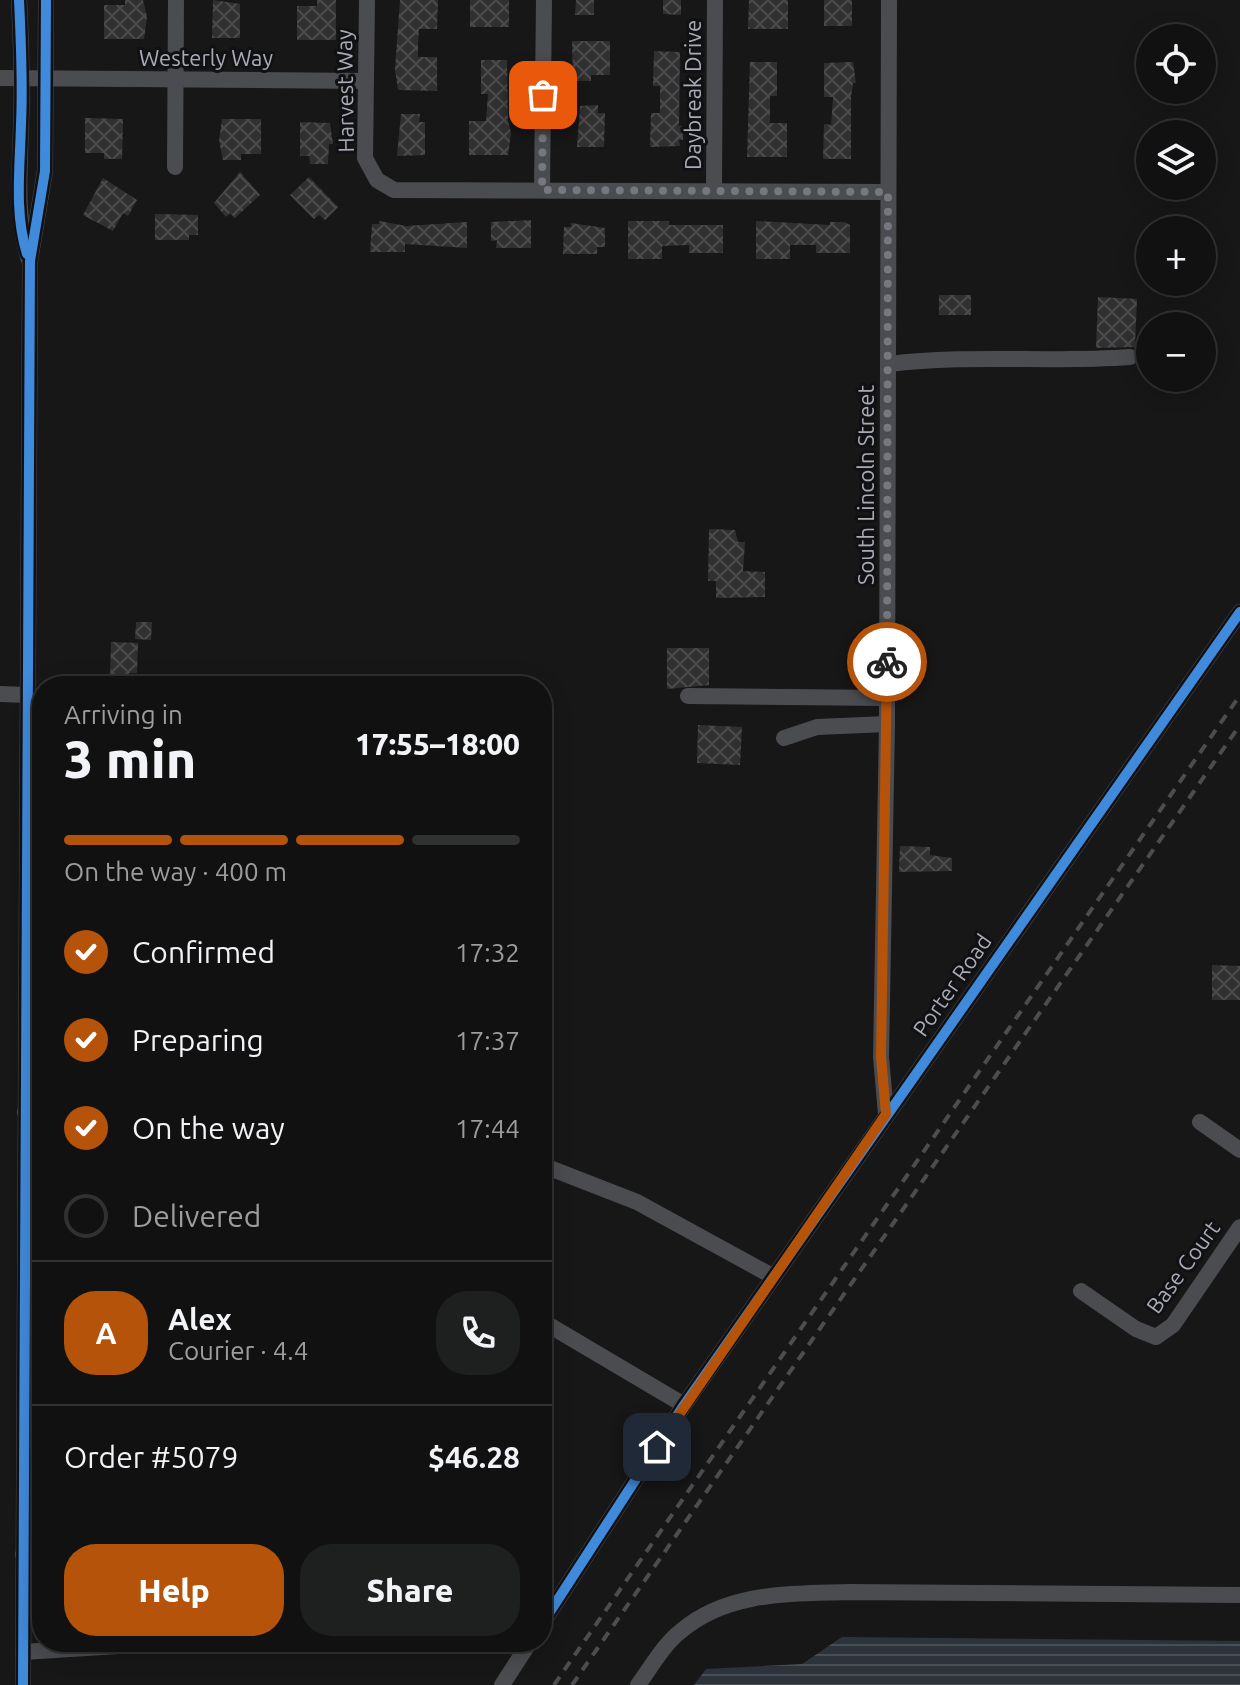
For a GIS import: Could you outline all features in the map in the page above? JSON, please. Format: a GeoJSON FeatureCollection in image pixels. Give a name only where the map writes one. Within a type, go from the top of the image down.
{"type":"FeatureCollection","features":[{"type":"Feature","properties":{"kind":"street"},"geometry":{"type":"LineString","coordinates":[[19,0],[22,237],[30,261]]}},
{"type":"Feature","properties":{"kind":"street"},"geometry":{"type":"LineString","coordinates":[[32,1076],[26,962],[30,261],[45,171],[46,0]]}},
{"type":"Feature","properties":{"kind":"street"},"geometry":{"type":"LineString","coordinates":[[175,167],[176,0]]}},
{"type":"Feature","properties":{"kind":"street","name":"Harvest Way"},"geometry":{"type":"LineString","coordinates":[[367,0],[365,158],[377,180],[394,190],[542,190]]}},
{"type":"Feature","properties":{"kind":"street"},"geometry":{"type":"LineString","coordinates":[[544,0],[542,190],[888,192]]}},
{"type":"Feature","properties":{"kind":"street","name":"Daybreak Drive"},"geometry":{"type":"LineString","coordinates":[[714,190],[715,0]]}},
{"type":"Feature","properties":{"kind":"street","name":"South Lincoln Street"},"geometry":{"type":"LineString","coordinates":[[886,1114],[881,1057],[887,724],[889,0]]}},
{"type":"Feature","properties":{"kind":"street","name":"Westerly Way"},"geometry":{"type":"LineString","coordinates":[[0,78],[366,81]]}},
{"type":"Feature","properties":{"kind":"street"},"geometry":{"type":"LineString","coordinates":[[889,364],[943,357],[1092,360],[1130,357]]}},
{"type":"Feature","properties":{"kind":"street","name":"Porter Road"},"geometry":{"type":"LineString","coordinates":[[552,1609],[684,1405],[1240,612]]}},
{"type":"Feature","properties":{"kind":"street"},"geometry":{"type":"LineString","coordinates":[[0,694],[27,695]]}},
{"type":"Feature","properties":{"kind":"street"},"geometry":{"type":"LineString","coordinates":[[688,696],[887,698]]}},
{"type":"Feature","properties":{"kind":"street"},"geometry":{"type":"LineString","coordinates":[[784,738],[817,727],[887,724]]}},
{"type":"Feature","properties":{"kind":"street"},"geometry":{"type":"LineString","coordinates":[[26,962],[32,968]]}},
{"type":"Feature","properties":{"kind":"street"},"geometry":{"type":"LineString","coordinates":[[1200,1122],[1240,1150]]}},
{"type":"Feature","properties":{"kind":"street"},"geometry":{"type":"LineString","coordinates":[[552,1169],[637,1202],[774,1277]]}},
{"type":"Feature","properties":{"kind":"street"},"geometry":{"type":"LineString","coordinates":[[23,1685],[23,1554],[32,1194]]}},
{"type":"Feature","properties":{"kind":"street","name":"Base Court"},"geometry":{"type":"LineString","coordinates":[[1081,1291],[1136,1329],[1156,1337],[1173,1325],[1240,1227]]}},
{"type":"Feature","properties":{"kind":"street"},"geometry":{"type":"LineString","coordinates":[[552,1327],[684,1405]]}},
{"type":"Feature","properties":{"kind":"street"},"geometry":{"type":"LineString","coordinates":[[23,1554],[32,1554]]}},
{"type":"Feature","properties":{"kind":"street"},"geometry":{"type":"LineString","coordinates":[[638,1685],[679,1632],[707,1614],[737,1601],[788,1594],[849,1592],[1240,1595]]}},
{"type":"Feature","properties":{"kind":"street"},"geometry":{"type":"LineString","coordinates":[[23,1652],[32,1651]]}},
{"type":"Feature","properties":{"kind":"street"},"geometry":{"type":"LineString","coordinates":[[502,1685],[523,1652]]}},
{"type":"Feature","properties":{"kind":"shaded area"},"geometry":{"type":"Polygon","coordinates":[[[842,1637],[1240,1641],[1240,1685],[694,1685],[706,1669],[802,1664],[842,1637]]]}},
{"type":"Feature","properties":{"kind":"building"},"geometry":{"type":"Polygon","coordinates":[[[125,0],[143,0],[147,17],[144,39],[104,39],[104,5],[125,5],[125,0]]]}},
{"type":"Feature","properties":{"kind":"building"},"geometry":{"type":"Polygon","coordinates":[[[213,0],[240,4],[240,38],[212,38],[213,0]]]}},
{"type":"Feature","properties":{"kind":"building"},"geometry":{"type":"Polygon","coordinates":[[[317,0],[336,0],[336,40],[297,40],[297,6],[317,6],[317,0]]]}},
{"type":"Feature","properties":{"kind":"building"},"geometry":{"type":"Polygon","coordinates":[[[400,0],[438,0],[437,29],[419,29],[418,44],[418,57],[437,57],[437,91],[398,90],[395,69],[400,0]]]}},
{"type":"Feature","properties":{"kind":"building"},"geometry":{"type":"Polygon","coordinates":[[[470,0],[509,0],[509,27],[470,27],[470,0]]]}},
{"type":"Feature","properties":{"kind":"building"},"geometry":{"type":"Polygon","coordinates":[[[576,0],[594,0],[594,15],[575,15],[576,0]]]}},
{"type":"Feature","properties":{"kind":"building"},"geometry":{"type":"Polygon","coordinates":[[[663,0],[681,0],[681,15],[663,14],[663,0]]]}},
{"type":"Feature","properties":{"kind":"building"},"geometry":{"type":"Polygon","coordinates":[[[749,0],[788,0],[788,29],[748,29],[749,0]]]}},
{"type":"Feature","properties":{"kind":"building"},"geometry":{"type":"Polygon","coordinates":[[[824,0],[852,0],[852,26],[824,26],[824,0]]]}},
{"type":"Feature","properties":{"kind":"building"},"geometry":{"type":"Polygon","coordinates":[[[572,41],[610,41],[610,75],[591,75],[591,81],[573,81],[572,41]]]}},
{"type":"Feature","properties":{"kind":"building"},"geometry":{"type":"Polygon","coordinates":[[[654,51],[680,52],[679,126],[683,126],[683,140],[679,140],[680,146],[650,147],[651,113],[660,113],[660,86],[653,86],[654,51]]]}},
{"type":"Feature","properties":{"kind":"building"},"geometry":{"type":"Polygon","coordinates":[[[481,60],[507,60],[511,133],[508,155],[469,155],[469,121],[486,121],[488,94],[481,94],[481,60]]]}},
{"type":"Feature","properties":{"kind":"building"},"geometry":{"type":"Polygon","coordinates":[[[750,62],[777,62],[777,96],[770,96],[770,123],[787,123],[787,157],[747,157],[750,62]]]}},
{"type":"Feature","properties":{"kind":"building"},"geometry":{"type":"Polygon","coordinates":[[[853,62],[856,83],[853,83],[851,97],[851,159],[823,159],[824,124],[831,125],[833,97],[824,97],[824,63],[853,62]]]}},
{"type":"Feature","properties":{"kind":"building"},"geometry":{"type":"Polygon","coordinates":[[[598,105],[598,113],[605,113],[604,147],[577,147],[580,106],[598,105]]]}},
{"type":"Feature","properties":{"kind":"building"},"geometry":{"type":"Polygon","coordinates":[[[401,114],[420,114],[419,122],[425,122],[425,155],[397,156],[401,114]]]}},
{"type":"Feature","properties":{"kind":"building"},"geometry":{"type":"Polygon","coordinates":[[[85,118],[123,119],[122,159],[104,159],[104,153],[85,153],[85,118]]]}},
{"type":"Feature","properties":{"kind":"building"},"geometry":{"type":"Polygon","coordinates":[[[222,119],[261,119],[261,154],[241,154],[241,160],[223,160],[219,141],[222,119]]]}},
{"type":"Feature","properties":{"kind":"building"},"geometry":{"type":"Polygon","coordinates":[[[300,122],[330,123],[333,144],[329,144],[328,164],[310,164],[309,156],[300,156],[300,122]]]}},
{"type":"Feature","properties":{"kind":"building"},"geometry":{"type":"Polygon","coordinates":[[[240,172],[260,195],[235,218],[230,213],[226,217],[214,203],[240,172]]]}},
{"type":"Feature","properties":{"kind":"building"},"geometry":{"type":"Polygon","coordinates":[[[309,177],[338,207],[325,220],[319,215],[314,219],[290,195],[309,177]]]}},
{"type":"Feature","properties":{"kind":"building"},"geometry":{"type":"Polygon","coordinates":[[[103,178],[137,200],[128,216],[123,213],[113,231],[83,215],[103,178]]]}},
{"type":"Feature","properties":{"kind":"building"},"geometry":{"type":"Polygon","coordinates":[[[155,214],[198,215],[198,235],[189,235],[189,240],[155,240],[155,214]]]}},
{"type":"Feature","properties":{"kind":"building"},"geometry":{"type":"Polygon","coordinates":[[[531,220],[531,248],[496,248],[497,240],[491,241],[491,222],[531,220]]]}},
{"type":"Feature","properties":{"kind":"building"},"geometry":{"type":"Polygon","coordinates":[[[379,221],[406,226],[467,222],[467,248],[405,244],[405,252],[370,252],[372,224],[379,224],[379,221]]]}},
{"type":"Feature","properties":{"kind":"building"},"geometry":{"type":"Polygon","coordinates":[[[628,221],[723,225],[723,253],[689,253],[689,245],[662,246],[662,259],[628,259],[628,221]]]}},
{"type":"Feature","properties":{"kind":"building"},"geometry":{"type":"Polygon","coordinates":[[[756,221],[830,225],[830,222],[844,222],[850,225],[850,253],[816,253],[816,245],[790,245],[790,259],[756,259],[756,221]]]}},
{"type":"Feature","properties":{"kind":"building"},"geometry":{"type":"Polygon","coordinates":[[[571,223],[605,228],[605,247],[597,247],[597,254],[563,254],[564,227],[571,227],[571,223]]]}},
{"type":"Feature","properties":{"kind":"building"},"geometry":{"type":"Polygon","coordinates":[[[939,295],[971,295],[971,315],[939,315],[939,295]]]}},
{"type":"Feature","properties":{"kind":"building"},"geometry":{"type":"Polygon","coordinates":[[[1098,297],[1137,299],[1135,347],[1096,348],[1098,297]]]}},
{"type":"Feature","properties":{"kind":"building"},"geometry":{"type":"Polygon","coordinates":[[[709,529],[735,530],[738,542],[745,542],[743,571],[765,572],[765,597],[716,598],[716,581],[708,581],[709,529]]]}},
{"type":"Feature","properties":{"kind":"building"},"geometry":{"type":"Polygon","coordinates":[[[136,622],[152,622],[151,640],[135,639],[136,622]]]}},
{"type":"Feature","properties":{"kind":"building"},"geometry":{"type":"Polygon","coordinates":[[[111,642],[138,643],[137,673],[110,676],[111,642]]]}},
{"type":"Feature","properties":{"kind":"building"},"geometry":{"type":"Polygon","coordinates":[[[667,648],[709,648],[709,685],[667,689],[667,648]]]}},
{"type":"Feature","properties":{"kind":"building"},"geometry":{"type":"Polygon","coordinates":[[[698,725],[742,727],[740,765],[697,763],[698,725]]]}},
{"type":"Feature","properties":{"kind":"building"},"geometry":{"type":"Polygon","coordinates":[[[900,846],[930,847],[930,855],[952,858],[952,871],[899,872],[900,846]]]}},
{"type":"Feature","properties":{"kind":"building"},"geometry":{"type":"Polygon","coordinates":[[[1212,965],[1240,966],[1240,1000],[1212,1000],[1212,965]]]}},
{"type":"Feature","properties":{"kind":"railway"},"geometry":{"type":"LineString","coordinates":[[554,1685],[1240,695]]}},
{"type":"Feature","properties":{"kind":"railway"},"geometry":{"type":"LineString","coordinates":[[572,1685],[1240,725]]}},
{"type":"Feature","properties":{"kind":"cycle path"},"geometry":{"type":"LineString","coordinates":[[19,0],[22,93],[19,206],[27,254]]}},
{"type":"Feature","properties":{"kind":"cycle path"},"geometry":{"type":"LineString","coordinates":[[23,1685],[30,261],[45,171],[46,0]]}},
{"type":"Feature","properties":{"kind":"cycle path"},"geometry":{"type":"LineString","coordinates":[[552,1609],[684,1405],[1240,612]]}},
{"type":"Feature","properties":{"kind":"way so far"},"geometry":{"type":"LineString","coordinates":[[543,95],[542,190],[888,192],[887,662]]}},
{"type":"Feature","properties":{"kind":"route"},"geometry":{"type":"LineString","coordinates":[[657,1447],[886,1114],[881,1057],[887,662]]}}]}
